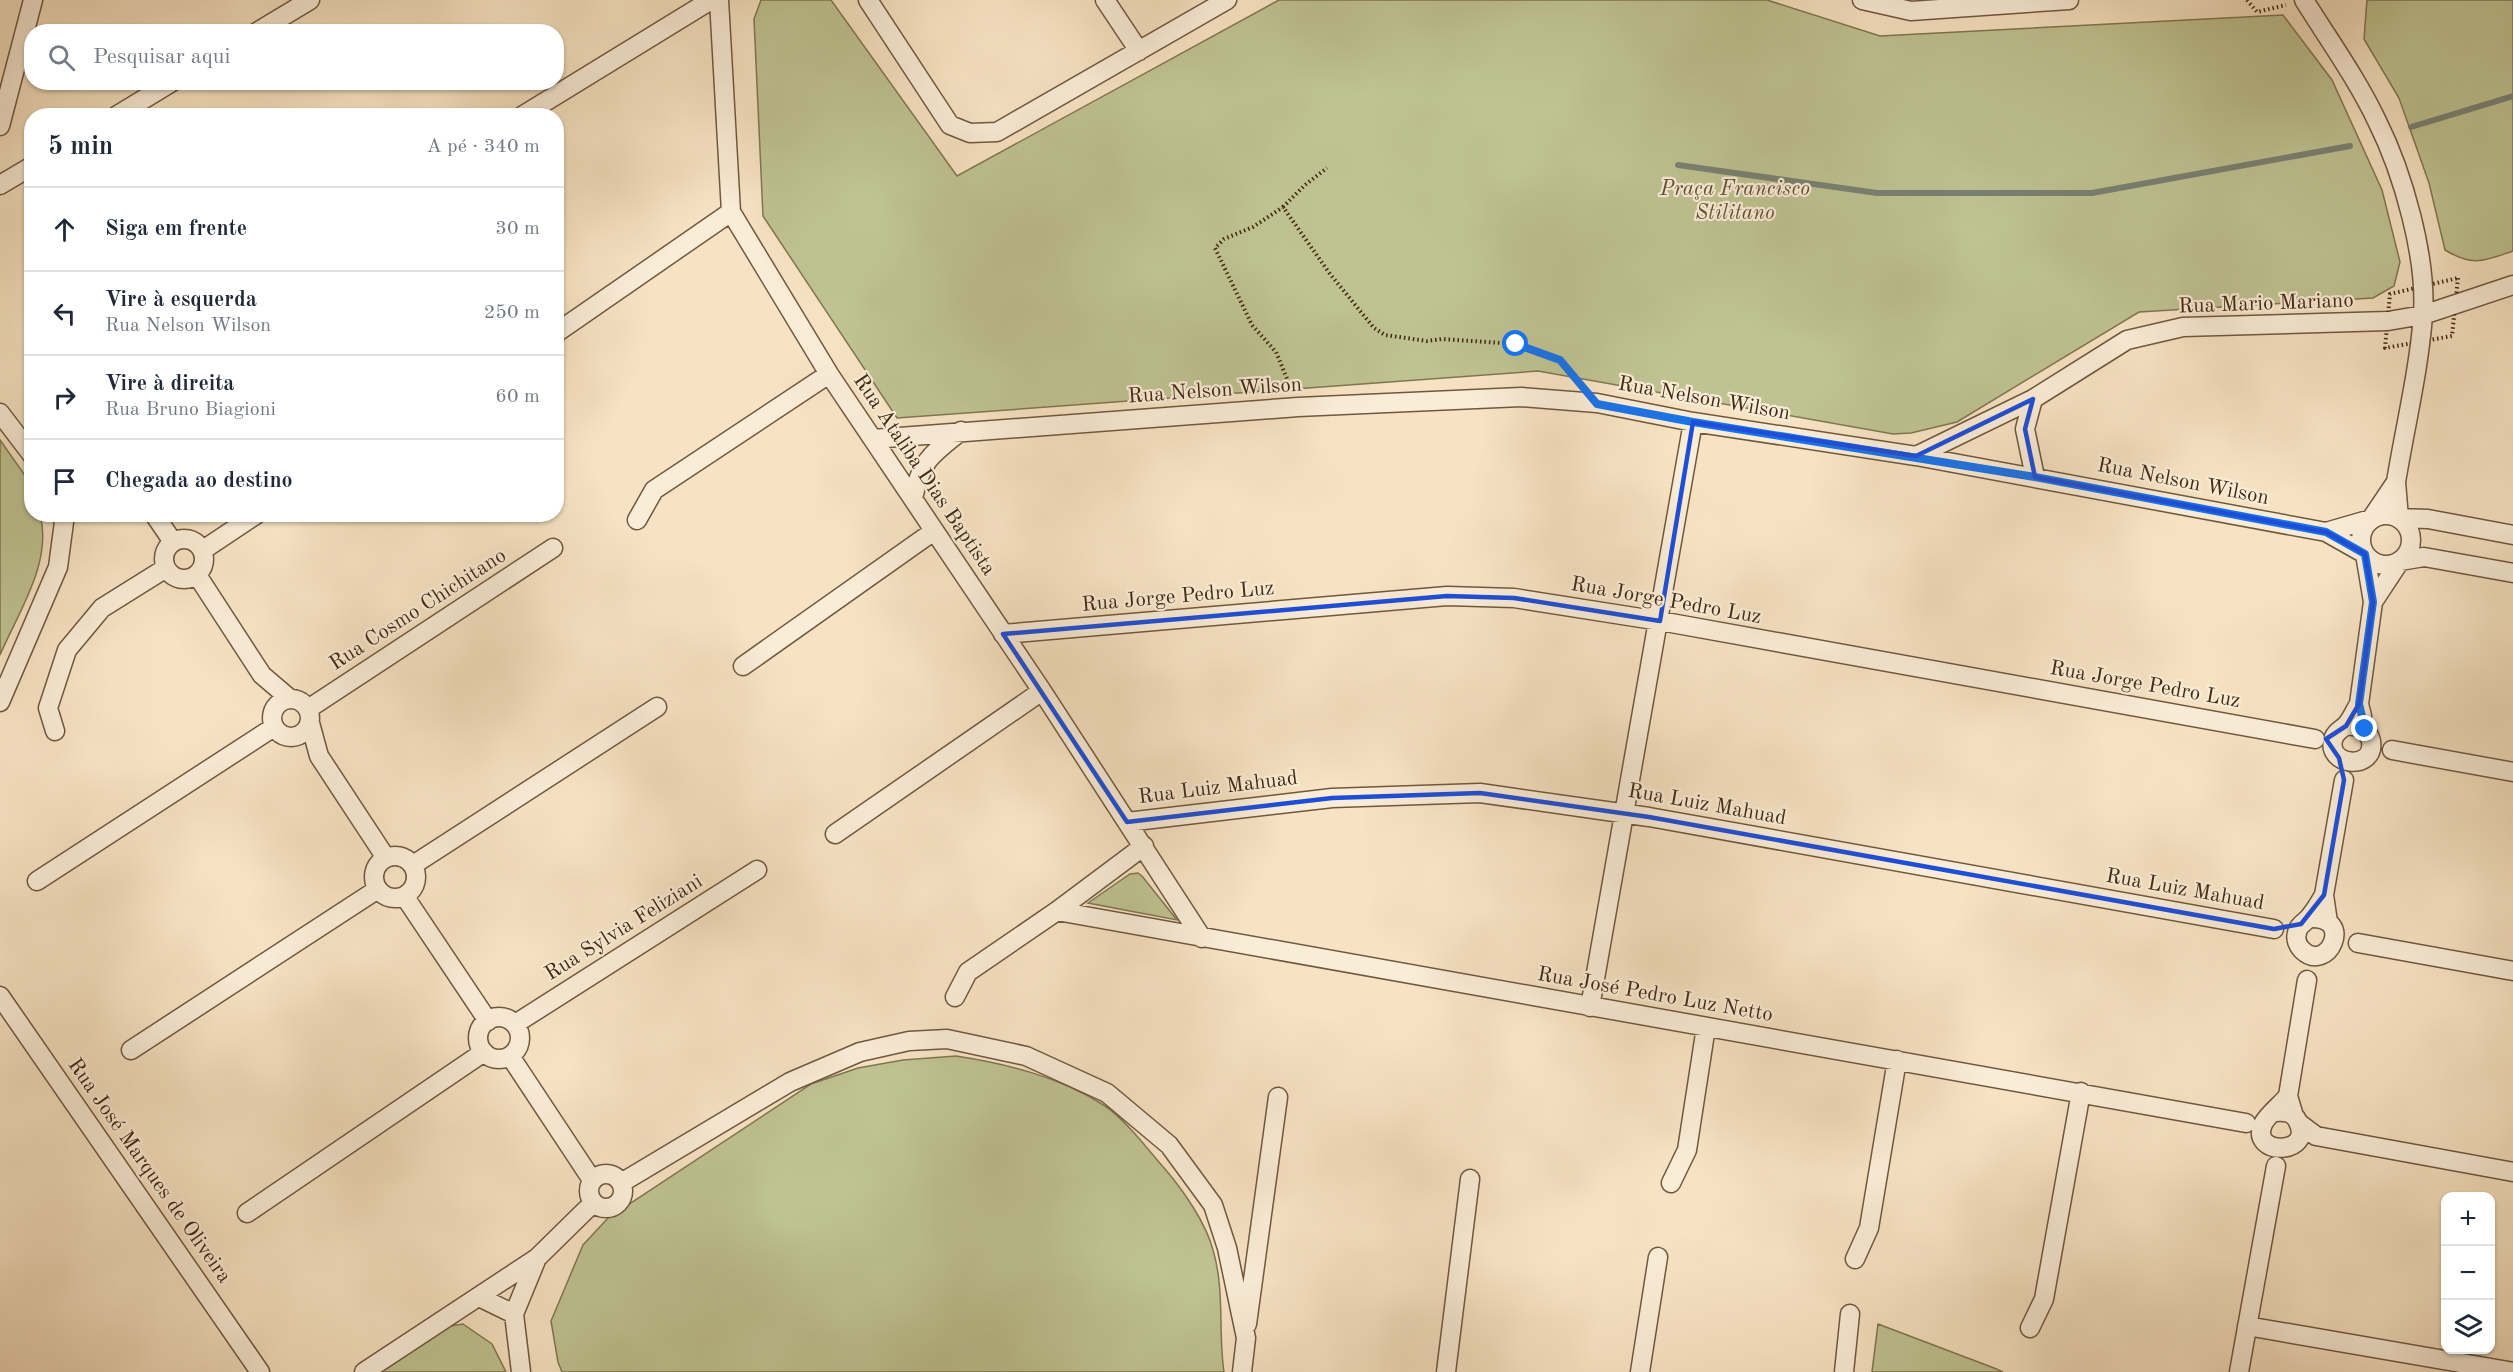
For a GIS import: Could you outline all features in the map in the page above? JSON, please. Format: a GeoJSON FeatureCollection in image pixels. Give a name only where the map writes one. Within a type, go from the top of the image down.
{"type":"FeatureCollection","features":[{"type":"Feature","properties":{"kind":"street"},"geometry":{"type":"LineString","coordinates":[[27,24],[33,0]]}},
{"type":"Feature","properties":{"kind":"street"},"geometry":{"type":"LineString","coordinates":[[270,24],[310,0]]}},
{"type":"Feature","properties":{"kind":"street"},"geometry":{"type":"LineString","coordinates":[[535,108],[711,0]]}},
{"type":"Feature","properties":{"kind":"street","name":"Rua Ataliba Dias Baptista"},"geometry":{"type":"LineString","coordinates":[[720,0],[731,212],[829,374],[1042,691],[1202,938]]}},
{"type":"Feature","properties":{"kind":"street"},"geometry":{"type":"LineString","coordinates":[[868,0],[950,125],[970,133],[997,132],[1227,0]]}},
{"type":"Feature","properties":{"kind":"street"},"geometry":{"type":"LineString","coordinates":[[1105,0],[1139,51]]}},
{"type":"Feature","properties":{"kind":"street"},"geometry":{"type":"LineString","coordinates":[[1863,0],[1911,11],[2058,0]]}},
{"type":"Feature","properties":{"kind":"street"},"geometry":{"type":"LineString","coordinates":[[2304,0],[2377,119],[2390,150],[2414,228],[2423,286],[2423,315],[2396,482],[2399,518],[2409,529],[2411,536],[2409,550],[2373,602]]}},
{"type":"Feature","properties":{"kind":"street"},"geometry":{"type":"LineString","coordinates":[[0,126],[24,34]]}},
{"type":"Feature","properties":{"kind":"street"},"geometry":{"type":"LineString","coordinates":[[129,108],[159,90]]}},
{"type":"Feature","properties":{"kind":"street"},"geometry":{"type":"LineString","coordinates":[[0,185],[24,171]]}},
{"type":"Feature","properties":{"kind":"street"},"geometry":{"type":"LineString","coordinates":[[564,327],[731,212]]}},
{"type":"Feature","properties":{"kind":"street","name":"Rua Mario Mariano"},"geometry":{"type":"LineString","coordinates":[[1916,456],[2033,399],[2127,340],[2183,327],[2388,321],[2423,315],[2513,285]]}},
{"type":"Feature","properties":{"kind":"street"},"geometry":{"type":"LineString","coordinates":[[637,520],[654,490],[829,374]]}},
{"type":"Feature","properties":{"kind":"street","name":"Rua Nelson Wilson"},"geometry":{"type":"LineString","coordinates":[[873,440],[961,431],[1298,407],[1521,396],[1597,404],[1693,422],[1916,456],[2035,477],[2326,532],[2365,554]]}},
{"type":"Feature","properties":{"kind":"street"},"geometry":{"type":"LineString","coordinates":[[2033,399],[2025,429],[2035,477]]}},
{"type":"Feature","properties":{"kind":"street"},"geometry":{"type":"LineString","coordinates":[[0,412],[24,444]]}},
{"type":"Feature","properties":{"kind":"street"},"geometry":{"type":"LineString","coordinates":[[1590,1007],[1660,621],[1693,422]]}},
{"type":"Feature","properties":{"kind":"street"},"geometry":{"type":"LineString","coordinates":[[913,498],[918,473],[932,454],[961,431]]}},
{"type":"Feature","properties":{"kind":"street"},"geometry":{"type":"LineString","coordinates":[[2344,780],[2371,748],[2359,704],[2373,602],[2362,547],[2362,532],[2396,482]]}},
{"type":"Feature","properties":{"kind":"street"},"geometry":{"type":"LineString","coordinates":[[2371,519],[2385,515],[2428,519],[2513,535]]}},
{"type":"Feature","properties":{"kind":"street","name":"Rua Nelson Wilson"},"geometry":{"type":"LineString","coordinates":[[2326,532],[2371,519]]}},
{"type":"Feature","properties":{"kind":"street"},"geometry":{"type":"LineString","coordinates":[[0,702],[58,567],[64,522]]}},
{"type":"Feature","properties":{"kind":"street"},"geometry":{"type":"LineString","coordinates":[[159,522],[173,542]]}},
{"type":"Feature","properties":{"kind":"street"},"geometry":{"type":"LineString","coordinates":[[203,550],[245,522]]}},
{"type":"Feature","properties":{"kind":"street"},"geometry":{"type":"LineString","coordinates":[[743,666],[934,531]]}},
{"type":"Feature","properties":{"kind":"street"},"geometry":{"type":"LineString","coordinates":[[189,539],[195,541],[203,550],[204,563],[197,575],[180,579],[166,568],[164,555],[173,542],[189,539]]}},
{"type":"Feature","properties":{"kind":"street","name":"Rua Cosmo Chichitano"},"geometry":{"type":"LineString","coordinates":[[309,716],[553,548]]}},
{"type":"Feature","properties":{"kind":"street"},"geometry":{"type":"LineString","coordinates":[[2365,554],[2370,560],[2385,565],[2424,557],[2513,573]]}},
{"type":"Feature","properties":{"kind":"street"},"geometry":{"type":"LineString","coordinates":[[55,731],[48,708],[67,650],[102,608],[166,568]]}},
{"type":"Feature","properties":{"kind":"street"},"geometry":{"type":"LineString","coordinates":[[197,575],[262,675],[289,698],[303,702],[320,756],[386,858]]}},
{"type":"Feature","properties":{"kind":"street","name":"Rua Jorge Pedro Luz"},"geometry":{"type":"LineString","coordinates":[[1004,634],[1447,596],[1514,598],[1660,621],[2315,739],[2336,754]]}},
{"type":"Feature","properties":{"kind":"street"},"geometry":{"type":"LineString","coordinates":[[262,675],[273,719],[285,736],[293,737],[320,756]]}},
{"type":"Feature","properties":{"kind":"street"},"geometry":{"type":"LineString","coordinates":[[835,834],[1042,691]]}},
{"type":"Feature","properties":{"kind":"street"},"geometry":{"type":"LineString","coordinates":[[37,881],[273,719],[282,700],[289,698]]}},
{"type":"Feature","properties":{"kind":"street"},"geometry":{"type":"LineString","coordinates":[[2307,980],[2335,940],[2324,895],[2344,780],[2333,740],[2359,704]]}},
{"type":"Feature","properties":{"kind":"street"},"geometry":{"type":"LineString","coordinates":[[413,865],[657,707]]}},
{"type":"Feature","properties":{"kind":"street"},"geometry":{"type":"LineString","coordinates":[[293,737],[306,730],[309,716]]}},
{"type":"Feature","properties":{"kind":"street"},"geometry":{"type":"LineString","coordinates":[[2315,739],[2341,728],[2356,725],[2392,750],[2513,772]]}},
{"type":"Feature","properties":{"kind":"street"},"geometry":{"type":"LineString","coordinates":[[2336,754],[2348,763],[2392,750]]}},
{"type":"Feature","properties":{"kind":"street","name":"Rua Luiz Mahuad"},"geometry":{"type":"LineString","coordinates":[[1127,822],[1332,798],[1480,793],[1625,813],[2274,929],[2300,947]]}},
{"type":"Feature","properties":{"kind":"street"},"geometry":{"type":"LineString","coordinates":[[955,997],[968,972],[1057,911],[1144,846]]}},
{"type":"Feature","properties":{"kind":"street"},"geometry":{"type":"LineString","coordinates":[[402,857],[413,865],[417,878],[416,885],[405,897],[389,898],[378,889],[375,883],[375,870],[386,858],[402,857]]}},
{"type":"Feature","properties":{"kind":"street","name":"Rua Sylvia Feliziani"},"geometry":{"type":"LineString","coordinates":[[515,1024],[757,870]]}},
{"type":"Feature","properties":{"kind":"street"},"geometry":{"type":"LineString","coordinates":[[131,1050],[378,889]]}},
{"type":"Feature","properties":{"kind":"street"},"geometry":{"type":"LineString","coordinates":[[2239,1372],[2276,1166],[2300,1134],[2288,1096],[2307,980],[2296,933],[2324,895]]}},
{"type":"Feature","properties":{"kind":"street"},"geometry":{"type":"LineString","coordinates":[[405,897],[488,1021]]}},
{"type":"Feature","properties":{"kind":"street","name":"Rua José Pedro Luz Netto"},"geometry":{"type":"LineString","coordinates":[[1057,911],[2246,1123],[2271,1115]]}},
{"type":"Feature","properties":{"kind":"street"},"geometry":{"type":"LineString","coordinates":[[2305,921],[2319,918],[2358,943],[2513,971]]}},
{"type":"Feature","properties":{"kind":"street","name":"Rua Luiz Mahuad"},"geometry":{"type":"LineString","coordinates":[[2274,929],[2305,921]]}},
{"type":"Feature","properties":{"kind":"street"},"geometry":{"type":"LineString","coordinates":[[2300,947],[2312,956],[2358,943]]}},
{"type":"Feature","properties":{"kind":"street","name":"Rua José Marques de Oliveira"},"geometry":{"type":"LineString","coordinates":[[0,996],[260,1372]]}},
{"type":"Feature","properties":{"kind":"street"},"geometry":{"type":"LineString","coordinates":[[500,1017],[515,1024],[521,1039],[518,1047],[510,1056],[498,1059],[484,1052],[478,1037],[480,1029],[488,1021],[500,1017]]}},
{"type":"Feature","properties":{"kind":"street"},"geometry":{"type":"LineString","coordinates":[[1671,1183],[1687,1150],[1706,1027]]}},
{"type":"Feature","properties":{"kind":"street"},"geometry":{"type":"LineString","coordinates":[[621,1183],[790,1082],[860,1052],[909,1041],[947,1039],[1026,1056],[1107,1093],[1169,1145],[1213,1205],[1227,1248],[1246,1338]]}},
{"type":"Feature","properties":{"kind":"street"},"geometry":{"type":"LineString","coordinates":[[247,1213],[484,1052]]}},
{"type":"Feature","properties":{"kind":"street"},"geometry":{"type":"LineString","coordinates":[[510,1056],[592,1180],[589,1193],[593,1203],[601,1208],[614,1207],[622,1196],[621,1183],[617,1178],[604,1174],[592,1180]]}},
{"type":"Feature","properties":{"kind":"street"},"geometry":{"type":"LineString","coordinates":[[1855,1259],[1869,1228],[1897,1060]]}},
{"type":"Feature","properties":{"kind":"street"},"geometry":{"type":"LineString","coordinates":[[2030,1328],[2044,1299],[2081,1092]]}},
{"type":"Feature","properties":{"kind":"street"},"geometry":{"type":"LineString","coordinates":[[2276,1166],[2265,1141],[2262,1126],[2288,1096]]}},
{"type":"Feature","properties":{"kind":"street"},"geometry":{"type":"LineString","coordinates":[[1242,1372],[1278,1097]]}},
{"type":"Feature","properties":{"kind":"street"},"geometry":{"type":"LineString","coordinates":[[2271,1115],[2285,1111],[2316,1136],[2513,1172]]}},
{"type":"Feature","properties":{"kind":"street","name":"Rua José Pedro Luz Netto"},"geometry":{"type":"LineString","coordinates":[[2246,1123],[2265,1141]]}},
{"type":"Feature","properties":{"kind":"street"},"geometry":{"type":"LineString","coordinates":[[2265,1141],[2277,1149],[2316,1136]]}},
{"type":"Feature","properties":{"kind":"street"},"geometry":{"type":"LineString","coordinates":[[1446,1372],[1470,1179]]}},
{"type":"Feature","properties":{"kind":"street"},"geometry":{"type":"LineString","coordinates":[[364,1372],[537,1258],[593,1203]]}},
{"type":"Feature","properties":{"kind":"street"},"geometry":{"type":"LineString","coordinates":[[1640,1372],[1658,1257]]}},
{"type":"Feature","properties":{"kind":"street"},"geometry":{"type":"LineString","coordinates":[[521,1372],[514,1314],[537,1258]]}},
{"type":"Feature","properties":{"kind":"street"},"geometry":{"type":"LineString","coordinates":[[479,1297],[514,1314]]}},
{"type":"Feature","properties":{"kind":"street"},"geometry":{"type":"LineString","coordinates":[[1844,1372],[1850,1314]]}},
{"type":"Feature","properties":{"kind":"street"},"geometry":{"type":"LineString","coordinates":[[2247,1326],[2513,1371]]}},
{"type":"Feature","properties":{"kind":"path"},"geometry":{"type":"LineString","coordinates":[[2247,0],[2256,12],[2304,0]]}},
{"type":"Feature","properties":{"kind":"path"},"geometry":{"type":"LineString","coordinates":[[1298,407],[1276,352],[1252,325],[1215,248],[1224,239],[1253,227],[1283,207],[1305,184],[1327,168]]}},
{"type":"Feature","properties":{"kind":"path"},"geometry":{"type":"LineString","coordinates":[[1283,207],[1330,274],[1374,328],[1385,335],[1427,341],[1442,339],[1516,344],[1560,360],[1597,404]]}},
{"type":"Feature","properties":{"kind":"highlighted area"},"geometry":{"type":"Polygon","coordinates":[[[2033,399],[2025,429],[2035,477],[2326,532],[2365,554],[2373,602],[2359,704],[2346,726],[2326,739],[2339,758],[2344,780],[2324,895],[2301,924],[2274,929],[1649,817],[1480,793],[1332,798],[1127,822],[1003,634],[1447,596],[1514,598],[1660,621],[1693,422],[1916,456],[2033,399]]]}},
{"type":"Feature","properties":{"kind":"green space","name":"Praça Francisco Stilitano"},"geometry":{"type":"Polygon","coordinates":[[[761,0],[831,0],[957,176],[1279,0],[1767,0],[1880,36],[2283,15],[2332,80],[2382,190],[2400,262],[2394,286],[2373,298],[2139,312],[1957,422],[1911,433],[1893,434],[1538,371],[897,418],[763,216],[754,19],[761,0]]]}},
{"type":"Feature","properties":{"kind":"green space"},"geometry":{"type":"Polygon","coordinates":[[[2367,0],[2513,0],[2513,251],[2479,261],[2463,259],[2445,250],[2429,183],[2399,98],[2364,39],[2367,0]]]}},
{"type":"Feature","properties":{"kind":"green space"},"geometry":{"type":"Polygon","coordinates":[[[0,440],[24,474],[24,522],[41,522],[43,532],[42,550],[32,586],[0,655],[0,440]]]}},
{"type":"Feature","properties":{"kind":"green space"},"geometry":{"type":"Polygon","coordinates":[[[1138,873],[1177,920],[1088,903],[1130,874],[1138,873]]]}},
{"type":"Feature","properties":{"kind":"green space"},"geometry":{"type":"Polygon","coordinates":[[[956,1056],[1033,1073],[1088,1096],[1121,1119],[1165,1169],[1193,1207],[1213,1250],[1219,1280],[1224,1372],[562,1372],[558,1362],[551,1321],[583,1245],[608,1218],[811,1084],[858,1068],[903,1060],[956,1056]]]}},
{"type":"Feature","properties":{"kind":"green space"},"geometry":{"type":"Polygon","coordinates":[[[463,1324],[492,1344],[506,1372],[373,1372],[430,1329],[463,1324]]]}},
{"type":"Feature","properties":{"kind":"green space"},"geometry":{"type":"Polygon","coordinates":[[[1878,1324],[1994,1368],[2003,1372],[1872,1372],[1878,1324]]]}},
{"type":"Feature","properties":{"kind":"waterway"},"geometry":{"type":"LineString","coordinates":[[2411,127],[2513,96]]}},
{"type":"Feature","properties":{"kind":"waterway"},"geometry":{"type":"LineString","coordinates":[[1678,165],[1877,193],[2092,193],[2350,146]]}},
{"type":"Feature","properties":{"kind":"route"},"geometry":{"type":"LineString","coordinates":[[1516,344],[1560,360],[1597,404],[1693,422],[1916,456],[2326,532],[2365,554],[2373,602],[2359,704],[2365,729]]}}]}
